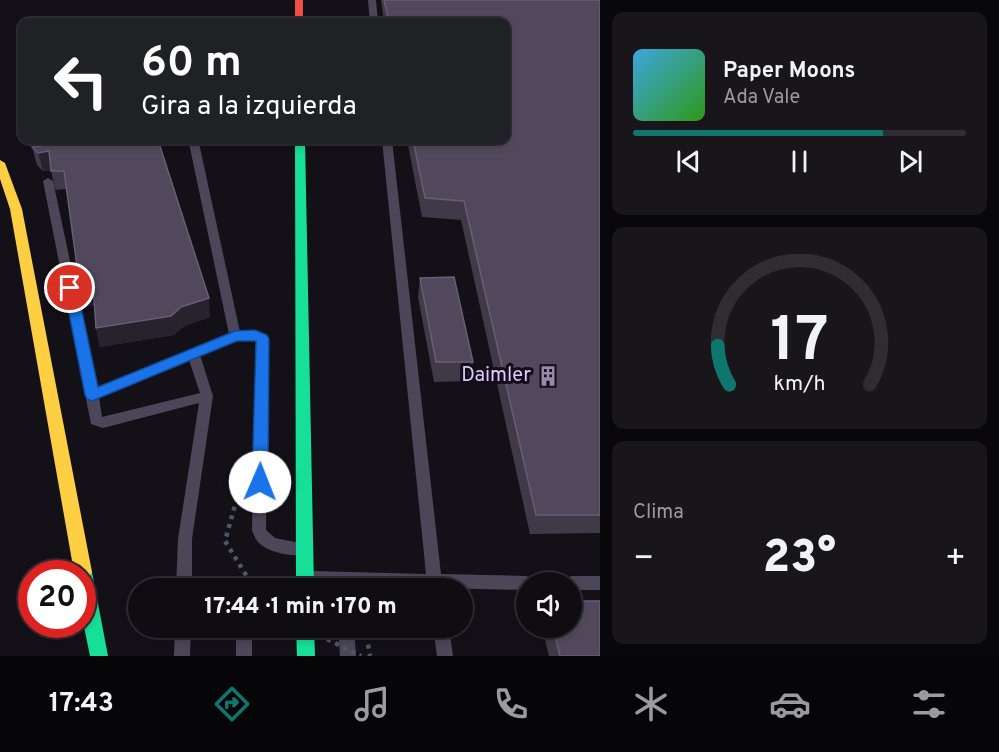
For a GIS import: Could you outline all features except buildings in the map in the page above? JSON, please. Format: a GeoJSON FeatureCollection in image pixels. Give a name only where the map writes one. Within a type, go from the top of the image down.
{"type":"FeatureCollection","features":[{"type":"Feature","properties":{"kind":"main road"},"geometry":{"type":"LineString","coordinates":[[299,0],[299,18]]}},
{"type":"Feature","properties":{"kind":"main road"},"geometry":{"type":"LineString","coordinates":[[300,144],[304,578]]}},
{"type":"Feature","properties":{"kind":"main road"},"geometry":{"type":"LineString","coordinates":[[0,163],[16,209],[99,656]]}},
{"type":"Feature","properties":{"kind":"main road"},"geometry":{"type":"LineString","coordinates":[[305,638],[306,656]]}},
{"type":"Feature","properties":{"kind":"lane"},"geometry":{"type":"LineString","coordinates":[[372,0],[374,18]]}},
{"type":"Feature","properties":{"kind":"lane"},"geometry":{"type":"LineString","coordinates":[[194,144],[235,336]]}},
{"type":"Feature","properties":{"kind":"lane"},"geometry":{"type":"LineString","coordinates":[[387,144],[434,578]]}},
{"type":"Feature","properties":{"kind":"lane"},"geometry":{"type":"LineString","coordinates":[[48,181],[96,420],[103,423],[207,396]]}},
{"type":"Feature","properties":{"kind":"lane"},"geometry":{"type":"LineString","coordinates":[[92,395],[235,336],[255,334],[262,339],[260,535],[269,542],[304,550]]}},
{"type":"Feature","properties":{"kind":"lane"},"geometry":{"type":"LineString","coordinates":[[184,578],[185,539],[207,396],[193,354]]}},
{"type":"Feature","properties":{"kind":"lane"},"geometry":{"type":"LineString","coordinates":[[473,584],[516,583]]}},
{"type":"Feature","properties":{"kind":"lane"},"geometry":{"type":"LineString","coordinates":[[582,583],[600,583]]}},
{"type":"Feature","properties":{"kind":"lane"},"geometry":{"type":"LineString","coordinates":[[182,656],[183,638]]}},
{"type":"Feature","properties":{"kind":"lane"},"geometry":{"type":"LineString","coordinates":[[244,638],[244,656]]}},
{"type":"Feature","properties":{"kind":"lane"},"geometry":{"type":"LineString","coordinates":[[347,638],[348,656]]}},
{"type":"Feature","properties":{"kind":"lane"},"geometry":{"type":"LineString","coordinates":[[443,638],[445,656]]}},
{"type":"Feature","properties":{"kind":"path"},"geometry":{"type":"LineString","coordinates":[[237,498],[225,541],[249,578]]}},
{"type":"Feature","properties":{"kind":"path"},"geometry":{"type":"LineString","coordinates":[[326,638],[361,656]]}},
{"type":"Feature","properties":{"kind":"path"},"geometry":{"type":"LineString","coordinates":[[367,638],[370,656]]}},
{"type":"Feature","properties":{"kind":"traffic: fast"},"geometry":{"type":"LineString","coordinates":[[300,144],[305,578]]}},
{"type":"Feature","properties":{"kind":"traffic: fast"},"geometry":{"type":"LineString","coordinates":[[96,638],[99,656]]}},
{"type":"Feature","properties":{"kind":"traffic: fast"},"geometry":{"type":"LineString","coordinates":[[305,638],[306,656]]}},
{"type":"Feature","properties":{"kind":"traffic: slow"},"geometry":{"type":"LineString","coordinates":[[0,163],[16,209],[81,560]]}},
{"type":"Feature","properties":{"kind":"traffic: jam"},"geometry":{"type":"LineString","coordinates":[[299,0],[299,18]]}},
{"type":"Feature","properties":{"kind":"place","name":"Daimler"},"geometry":{"type":"Point","coordinates":[548,376]}},
{"type":"Feature","properties":{"kind":"route"},"geometry":{"type":"LineString","coordinates":[[70,288],[92,395],[235,336],[255,334],[262,339],[260,482]]}}]}
